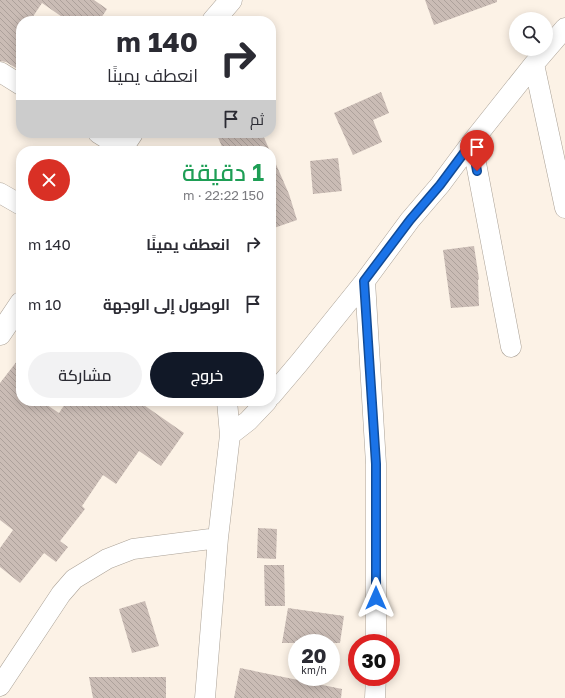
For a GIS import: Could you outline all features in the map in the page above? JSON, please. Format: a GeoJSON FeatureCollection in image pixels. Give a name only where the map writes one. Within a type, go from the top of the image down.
{"type":"FeatureCollection","features":[{"type":"Feature","properties":{"kind":"main road"},"geometry":{"type":"LineString","coordinates":[[217,16],[231,0]]}},
{"type":"Feature","properties":{"kind":"main road"},"geometry":{"type":"LineString","coordinates":[[0,334],[16,310]]}},
{"type":"Feature","properties":{"kind":"street"},"geometry":{"type":"LineString","coordinates":[[276,390],[364,281],[410,220],[440,185],[534,64],[565,28]]}},
{"type":"Feature","properties":{"kind":"street"},"geometry":{"type":"LineString","coordinates":[[534,64],[565,208]]}},
{"type":"Feature","properties":{"kind":"street"},"geometry":{"type":"LineString","coordinates":[[0,72],[16,82]]}},
{"type":"Feature","properties":{"kind":"street"},"geometry":{"type":"LineString","coordinates":[[110,138],[125,144]]}},
{"type":"Feature","properties":{"kind":"street"},"geometry":{"type":"LineString","coordinates":[[472,142],[511,347]]}},
{"type":"Feature","properties":{"kind":"street"},"geometry":{"type":"LineString","coordinates":[[0,194],[16,203]]}},
{"type":"Feature","properties":{"kind":"street"},"geometry":{"type":"LineString","coordinates":[[364,281],[376,464],[376,634]]}},
{"type":"Feature","properties":{"kind":"street"},"geometry":{"type":"LineString","coordinates":[[205,698],[218,538],[230,435],[227,406]]}},
{"type":"Feature","properties":{"kind":"street"},"geometry":{"type":"LineString","coordinates":[[230,435],[248,422],[262,406]]}},
{"type":"Feature","properties":{"kind":"street"},"geometry":{"type":"LineString","coordinates":[[0,686],[61,594],[74,579],[107,559],[133,550],[218,538]]}},
{"type":"Feature","properties":{"kind":"street"},"geometry":{"type":"LineString","coordinates":[[375,698],[376,686]]}},
{"type":"Feature","properties":{"kind":"building"},"geometry":{"type":"Polygon","coordinates":[[[0,0],[94,0],[107,9],[102,16],[61,16],[42,3],[33,16],[16,16],[16,68],[6,62],[0,61],[0,0]]]}},
{"type":"Feature","properties":{"kind":"building"},"geometry":{"type":"Polygon","coordinates":[[[425,0],[497,0],[497,2],[434,25],[425,0]]]}},
{"type":"Feature","properties":{"kind":"building"},"geometry":{"type":"Polygon","coordinates":[[[381,92],[389,113],[373,120],[382,142],[353,155],[334,113],[381,92]]]}},
{"type":"Feature","properties":{"kind":"building"},"geometry":{"type":"Polygon","coordinates":[[[218,138],[264,138],[268,146],[222,146],[218,138]]]}},
{"type":"Feature","properties":{"kind":"building"},"geometry":{"type":"Polygon","coordinates":[[[338,158],[342,191],[313,194],[310,161],[338,158]]]}},
{"type":"Feature","properties":{"kind":"building"},"geometry":{"type":"Polygon","coordinates":[[[276,164],[289,194],[297,220],[276,227],[276,164]]]}},
{"type":"Feature","properties":{"kind":"building"},"geometry":{"type":"Polygon","coordinates":[[[474,246],[479,279],[479,306],[451,308],[443,250],[474,246]]]}},
{"type":"Feature","properties":{"kind":"building"},"geometry":{"type":"Polygon","coordinates":[[[16,362],[16,406],[48,406],[59,413],[64,406],[145,406],[184,433],[161,466],[139,451],[116,484],[103,475],[82,506],[85,509],[60,541],[68,547],[56,562],[44,553],[20,583],[0,567],[0,548],[13,530],[0,520],[0,383],[16,362]]]}},
{"type":"Feature","properties":{"kind":"building"},"geometry":{"type":"Polygon","coordinates":[[[258,528],[277,529],[276,559],[257,558],[258,528]]]}},
{"type":"Feature","properties":{"kind":"building"},"geometry":{"type":"Polygon","coordinates":[[[264,565],[284,565],[285,606],[265,606],[264,565]]]}},
{"type":"Feature","properties":{"kind":"building"},"geometry":{"type":"Polygon","coordinates":[[[145,601],[159,646],[132,653],[119,609],[145,601]]]}},
{"type":"Feature","properties":{"kind":"building"},"geometry":{"type":"Polygon","coordinates":[[[288,608],[344,616],[340,643],[340,634],[288,634],[288,643],[282,643],[288,608]]]}},
{"type":"Feature","properties":{"kind":"building"},"geometry":{"type":"Polygon","coordinates":[[[240,668],[288,678],[288,686],[327,686],[342,689],[341,698],[234,698],[240,668]]]}},
{"type":"Feature","properties":{"kind":"building"},"geometry":{"type":"Polygon","coordinates":[[[89,677],[166,677],[166,698],[93,698],[89,677]]]}},
{"type":"Feature","properties":{"kind":"route"},"geometry":{"type":"LineString","coordinates":[[376,598],[376,464],[364,281],[472,142],[477,171]]}}]}
